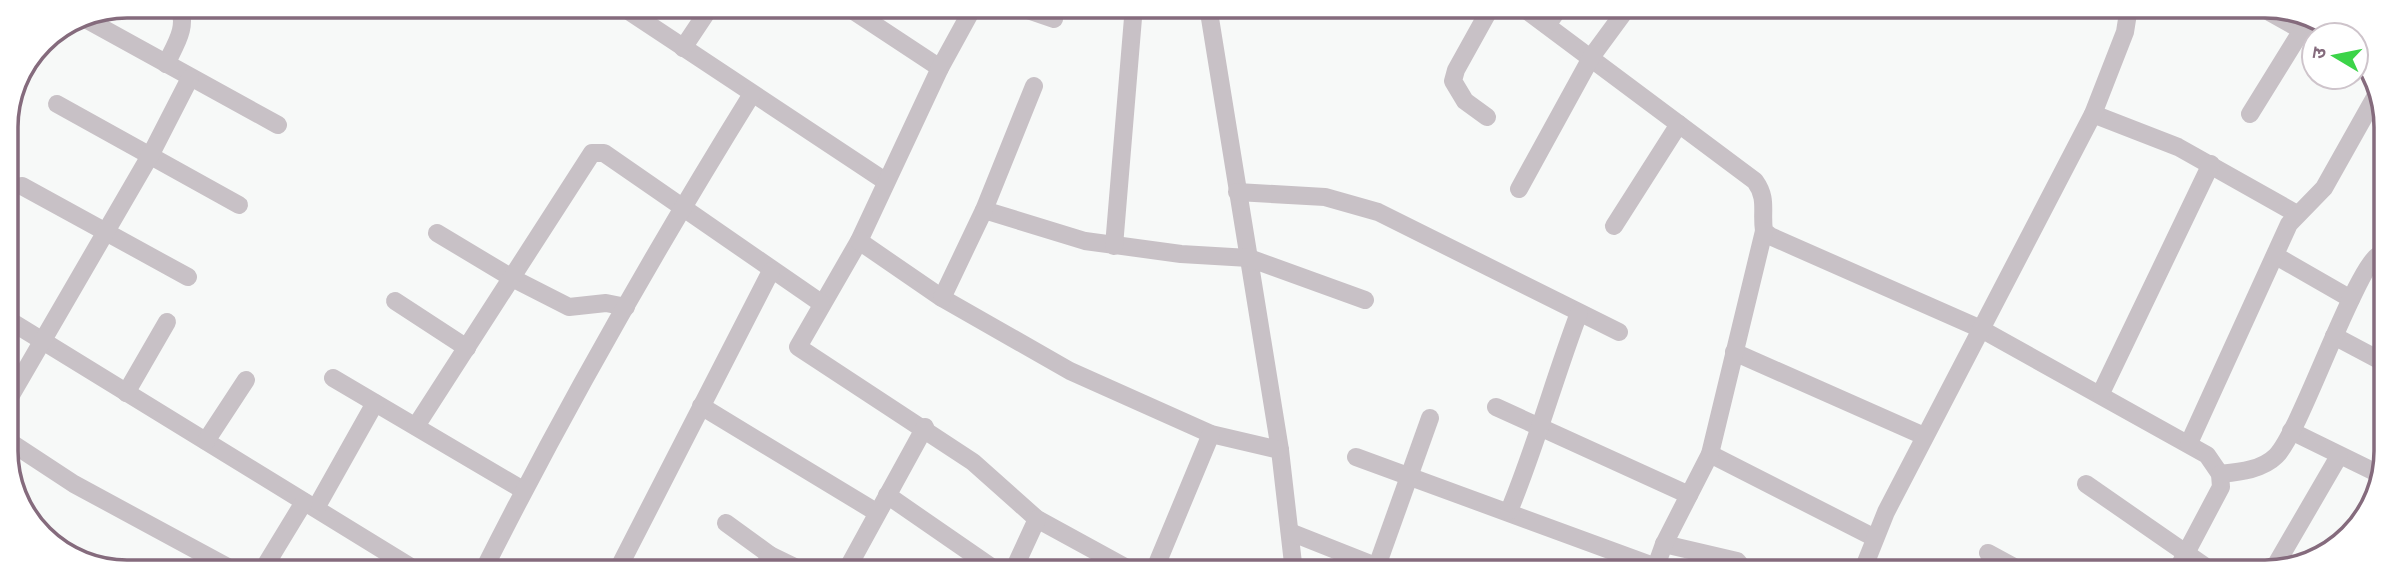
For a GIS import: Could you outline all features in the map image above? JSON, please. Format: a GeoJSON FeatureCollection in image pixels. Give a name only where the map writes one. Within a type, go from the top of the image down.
{"type":"FeatureCollection","features":[{"type":"Feature","properties":{"kind":"street"},"geometry":{"type":"LineString","coordinates":[[166,64],[182,30],[182,17]]}},
{"type":"Feature","properties":{"kind":"street"},"geometry":{"type":"LineString","coordinates":[[637,17],[885,181]]}},
{"type":"Feature","properties":{"kind":"street"},"geometry":{"type":"LineString","coordinates":[[683,48],[703,17]]}},
{"type":"Feature","properties":{"kind":"street"},"geometry":{"type":"LineString","coordinates":[[863,17],[940,68]]}},
{"type":"Feature","properties":{"kind":"street"},"geometry":{"type":"LineString","coordinates":[[968,17],[885,181],[859,241],[798,347],[973,462],[1037,519],[1112,560]]}},
{"type":"Feature","properties":{"kind":"street"},"geometry":{"type":"LineString","coordinates":[[1048,17],[1054,19]]}},
{"type":"Feature","properties":{"kind":"street"},"geometry":{"type":"LineString","coordinates":[[1114,246],[1133,17]]}},
{"type":"Feature","properties":{"kind":"street"},"geometry":{"type":"LineString","coordinates":[[1210,17],[1280,450],[1293,560]]}},
{"type":"Feature","properties":{"kind":"street"},"geometry":{"type":"LineString","coordinates":[[1485,17],[1456,70],[1453,81],[1465,101],[1487,117]]}},
{"type":"Feature","properties":{"kind":"street"},"geometry":{"type":"LineString","coordinates":[[1536,17],[1592,56],[1755,181],[1766,203],[1764,231],[1710,454],[1658,560]]}},
{"type":"Feature","properties":{"kind":"street"},"geometry":{"type":"LineString","coordinates":[[1548,25],[1553,17]]}},
{"type":"Feature","properties":{"kind":"street"},"geometry":{"type":"LineString","coordinates":[[1519,189],[1592,56],[1621,17]]}},
{"type":"Feature","properties":{"kind":"street"},"geometry":{"type":"LineString","coordinates":[[1867,560],[1924,436],[2093,114],[2125,32],[2128,17]]}},
{"type":"Feature","properties":{"kind":"street"},"geometry":{"type":"LineString","coordinates":[[2283,20],[2300,29]]}},
{"type":"Feature","properties":{"kind":"street"},"geometry":{"type":"LineString","coordinates":[[92,23],[278,125]]}},
{"type":"Feature","properties":{"kind":"street"},"geometry":{"type":"LineString","coordinates":[[2250,114],[2300,44]]}},
{"type":"Feature","properties":{"kind":"street"},"geometry":{"type":"LineString","coordinates":[[17,385],[151,154],[190,78]]}},
{"type":"Feature","properties":{"kind":"street"},"geometry":{"type":"LineString","coordinates":[[943,298],[984,210],[1034,86]]}},
{"type":"Feature","properties":{"kind":"street"},"geometry":{"type":"LineString","coordinates":[[488,560],[523,490],[682,207],[752,94]]}},
{"type":"Feature","properties":{"kind":"street"},"geometry":{"type":"LineString","coordinates":[[57,104],[239,205]]}},
{"type":"Feature","properties":{"kind":"street"},"geometry":{"type":"LineString","coordinates":[[2189,443],[2297,214],[2324,188],[2371,105]]}},
{"type":"Feature","properties":{"kind":"street"},"geometry":{"type":"LineString","coordinates":[[2093,114],[2155,136],[2211,164],[2297,214]]}},
{"type":"Feature","properties":{"kind":"street"},"geometry":{"type":"LineString","coordinates":[[1615,226],[1679,124]]}},
{"type":"Feature","properties":{"kind":"street"},"geometry":{"type":"LineString","coordinates":[[416,426],[592,153],[604,153],[771,271],[821,303]]}},
{"type":"Feature","properties":{"kind":"street"},"geometry":{"type":"LineString","coordinates":[[2101,393],[2211,164]]}},
{"type":"Feature","properties":{"kind":"street"},"geometry":{"type":"LineString","coordinates":[[22,186],[188,277]]}},
{"type":"Feature","properties":{"kind":"street"},"geometry":{"type":"LineString","coordinates":[[1237,192],[1325,197],[1378,212],[1619,332]]}},
{"type":"Feature","properties":{"kind":"street"},"geometry":{"type":"LineString","coordinates":[[984,210],[1085,241],[1249,258],[1365,300]]}},
{"type":"Feature","properties":{"kind":"street"},"geometry":{"type":"LineString","coordinates":[[1764,231],[1982,329],[2101,393],[2207,455],[2220,474],[2221,487],[2183,560]]}},
{"type":"Feature","properties":{"kind":"street"},"geometry":{"type":"LineString","coordinates":[[438,233],[512,278],[569,307],[606,303],[626,307]]}},
{"type":"Feature","properties":{"kind":"street"},"geometry":{"type":"LineString","coordinates":[[859,241],[943,298],[1070,371],[1211,435],[1280,450]]}},
{"type":"Feature","properties":{"kind":"street"},"geometry":{"type":"LineString","coordinates":[[2276,256],[2351,299]]}},
{"type":"Feature","properties":{"kind":"street"},"geometry":{"type":"LineString","coordinates":[[2220,474],[2242,472],[2264,465],[2276,456],[2291,431],[2351,299],[2374,258]]}},
{"type":"Feature","properties":{"kind":"street"},"geometry":{"type":"LineString","coordinates":[[623,560],[771,271]]}},
{"type":"Feature","properties":{"kind":"street"},"geometry":{"type":"LineString","coordinates":[[395,301],[467,348]]}},
{"type":"Feature","properties":{"kind":"street"},"geometry":{"type":"LineString","coordinates":[[1509,511],[1542,427],[1552,384],[1579,313]]}},
{"type":"Feature","properties":{"kind":"street"},"geometry":{"type":"LineString","coordinates":[[126,393],[167,322]]}},
{"type":"Feature","properties":{"kind":"street"},"geometry":{"type":"LineString","coordinates":[[17,326],[397,560]]}},
{"type":"Feature","properties":{"kind":"street"},"geometry":{"type":"LineString","coordinates":[[2334,336],[2374,357]]}},
{"type":"Feature","properties":{"kind":"street"},"geometry":{"type":"LineString","coordinates":[[1734,352],[1924,436]]}},
{"type":"Feature","properties":{"kind":"street"},"geometry":{"type":"LineString","coordinates":[[332,378],[523,490]]}},
{"type":"Feature","properties":{"kind":"street"},"geometry":{"type":"LineString","coordinates":[[206,442],[246,380]]}},
{"type":"Feature","properties":{"kind":"street"},"geometry":{"type":"LineString","coordinates":[[269,560],[310,505],[375,403]]}},
{"type":"Feature","properties":{"kind":"street"},"geometry":{"type":"LineString","coordinates":[[701,407],[876,512]]}},
{"type":"Feature","properties":{"kind":"street"},"geometry":{"type":"LineString","coordinates":[[1496,407],[1689,495]]}},
{"type":"Feature","properties":{"kind":"street"},"geometry":{"type":"LineString","coordinates":[[1387,560],[1430,418]]}},
{"type":"Feature","properties":{"kind":"street"},"geometry":{"type":"LineString","coordinates":[[852,560],[925,428]]}},
{"type":"Feature","properties":{"kind":"street"},"geometry":{"type":"LineString","coordinates":[[2291,431],[2371,471]]}},
{"type":"Feature","properties":{"kind":"street"},"geometry":{"type":"LineString","coordinates":[[1159,560],[1211,435]]}},
{"type":"Feature","properties":{"kind":"street"},"geometry":{"type":"LineString","coordinates":[[17,446],[74,484],[209,560]]}},
{"type":"Feature","properties":{"kind":"street"},"geometry":{"type":"LineString","coordinates":[[1710,454],[1875,538]]}},
{"type":"Feature","properties":{"kind":"street"},"geometry":{"type":"LineString","coordinates":[[2279,559],[2339,456]]}},
{"type":"Feature","properties":{"kind":"street"},"geometry":{"type":"LineString","coordinates":[[1356,457],[1509,511],[1632,560]]}},
{"type":"Feature","properties":{"kind":"street"},"geometry":{"type":"LineString","coordinates":[[2086,484],[2194,560]]}},
{"type":"Feature","properties":{"kind":"street"},"geometry":{"type":"LineString","coordinates":[[887,495],[981,560]]}},
{"type":"Feature","properties":{"kind":"street"},"geometry":{"type":"LineString","coordinates":[[1018,560],[1037,519]]}},
{"type":"Feature","properties":{"kind":"street"},"geometry":{"type":"LineString","coordinates":[[726,523],[780,560]]}},
{"type":"Feature","properties":{"kind":"street"},"geometry":{"type":"LineString","coordinates":[[1290,532],[1361,560]]}},
{"type":"Feature","properties":{"kind":"street"},"geometry":{"type":"LineString","coordinates":[[1664,544],[1733,560]]}},
{"type":"Feature","properties":{"kind":"street"},"geometry":{"type":"LineString","coordinates":[[1988,553],[2001,560]]}},
{"type":"Feature","properties":{"kind":"street"},"geometry":{"type":"LineString","coordinates":[[768,560],[770,555]]}}]}
